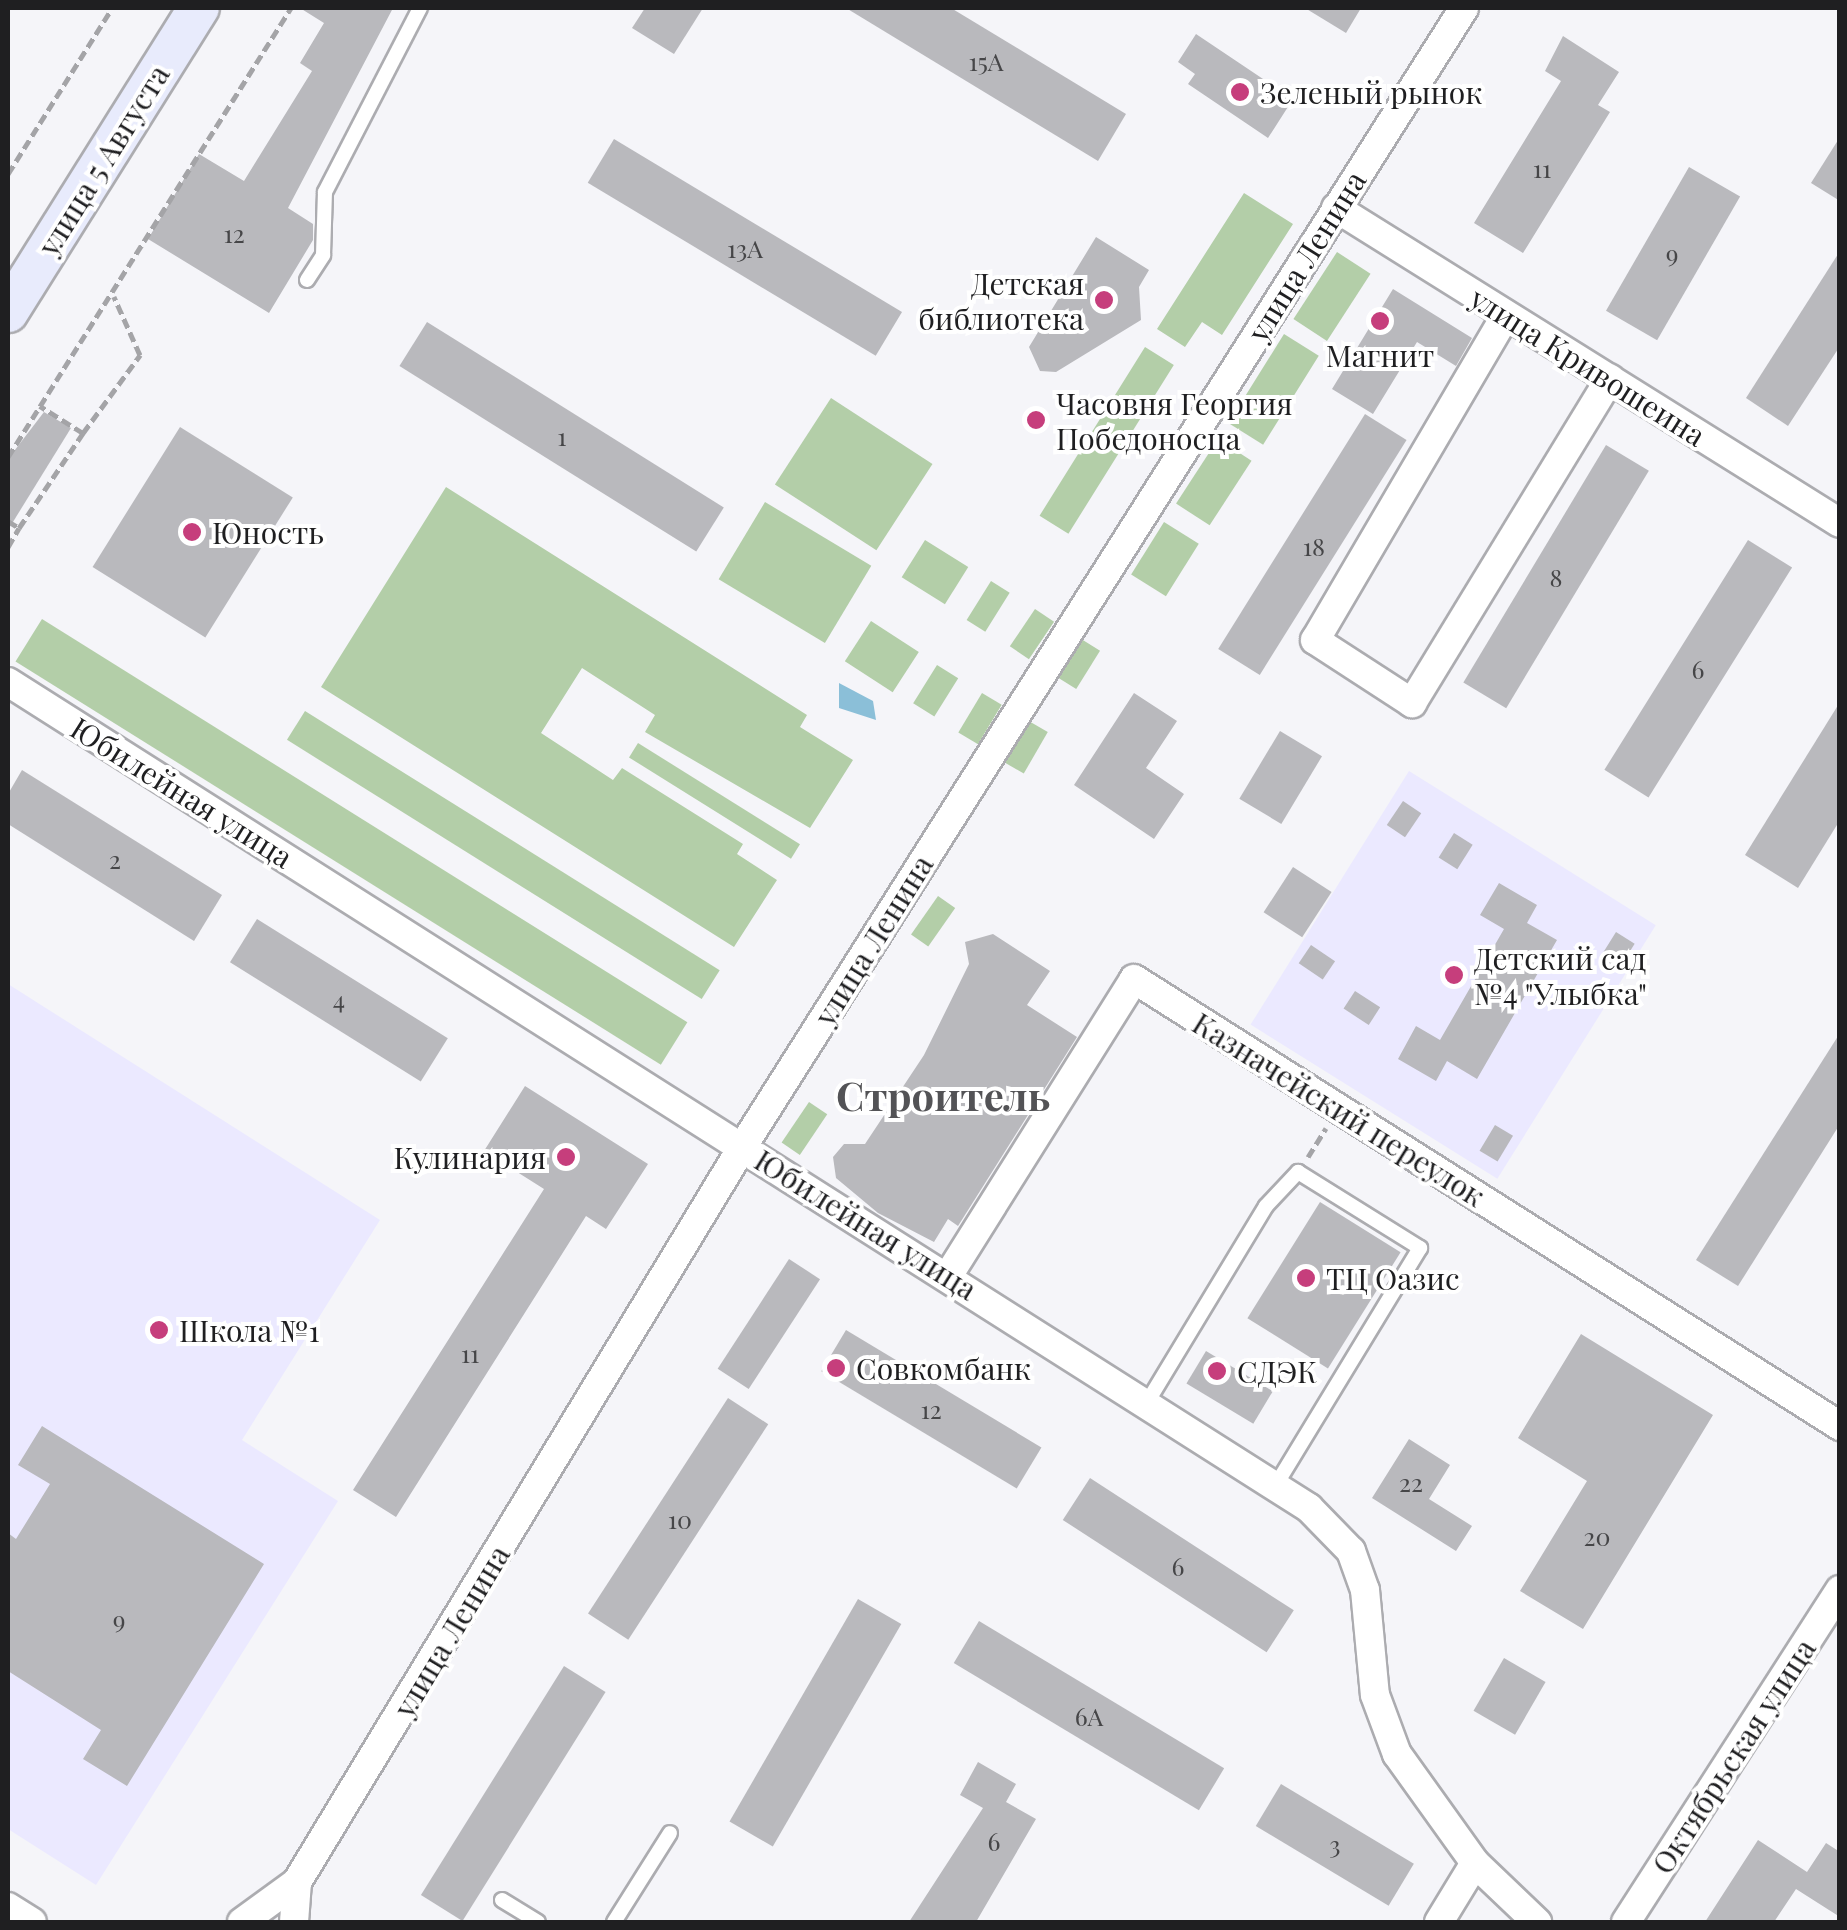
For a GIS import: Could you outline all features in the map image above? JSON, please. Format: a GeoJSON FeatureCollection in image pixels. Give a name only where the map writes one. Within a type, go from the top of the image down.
{"type":"FeatureCollection","features":[{"type":"Feature","properties":{"kind":"street","name":"улица 5 Августа"},"geometry":{"type":"LineString","coordinates":[[8,312],[199,8]]}},
{"type":"Feature","properties":{"kind":"street","name":"улица Ленина"},"geometry":{"type":"LineString","coordinates":[[297,1882],[743,1146],[1464,8]]}},
{"type":"Feature","properties":{"kind":"street","name":"улица Кривошеина"},"geometry":{"type":"LineString","coordinates":[[1336,208],[1840,523]]}},
{"type":"Feature","properties":{"kind":"street"},"geometry":{"type":"LineString","coordinates":[[1506,315],[1316,640],[1412,703],[1610,379]]}},
{"type":"Feature","properties":{"kind":"street","name":"Юбилейная улица"},"geometry":{"type":"LineString","coordinates":[[8,682],[1276,1485],[1351,1550],[1365,1590],[1376,1695],[1397,1754],[1475,1863],[1537,1922]]}},
{"type":"Feature","properties":{"kind":"street","name":"Казначейский переулок"},"geometry":{"type":"LineString","coordinates":[[948,1276],[1134,980],[1840,1426]]}},
{"type":"Feature","properties":{"kind":"street","name":"Октябрьская улица"},"geometry":{"type":"LineString","coordinates":[[1626,1922],[1840,1590]]}},
{"type":"Feature","properties":{"kind":"street"},"geometry":{"type":"LineString","coordinates":[[1439,1922],[1475,1863]]}},
{"type":"Feature","properties":{"kind":"street"},"geometry":{"type":"LineString","coordinates":[[242,1922],[297,1882]]}},
{"type":"Feature","properties":{"kind":"street"},"geometry":{"type":"LineString","coordinates":[[294,1922],[297,1882]]}},
{"type":"Feature","properties":{"kind":"street"},"geometry":{"type":"LineString","coordinates":[[8,1907],[32,1922]]}},
{"type":"Feature","properties":{"kind":"lane"},"geometry":{"type":"LineString","coordinates":[[307,280],[324,254],[325,192],[420,8]]}},
{"type":"Feature","properties":{"kind":"lane"},"geometry":{"type":"LineString","coordinates":[[1148,1402],[1266,1206],[1298,1172],[1420,1248],[1276,1485]]}},
{"type":"Feature","properties":{"kind":"lane"},"geometry":{"type":"LineString","coordinates":[[614,1922],[670,1832]]}},
{"type":"Feature","properties":{"kind":"lane"},"geometry":{"type":"LineString","coordinates":[[502,1900],[538,1922]]}},
{"type":"Feature","properties":{"kind":"path"},"geometry":{"type":"LineString","coordinates":[[8,174],[112,8]]}},
{"type":"Feature","properties":{"kind":"path"},"geometry":{"type":"LineString","coordinates":[[8,457],[114,297],[291,8]]}},
{"type":"Feature","properties":{"kind":"path"},"geometry":{"type":"LineString","coordinates":[[8,547],[140,355],[114,297]]}},
{"type":"Feature","properties":{"kind":"path"},"geometry":{"type":"LineString","coordinates":[[40,406],[83,433]]}},
{"type":"Feature","properties":{"kind":"path"},"geometry":{"type":"LineString","coordinates":[[8,521],[19,528]]}},
{"type":"Feature","properties":{"kind":"path"},"geometry":{"type":"LineString","coordinates":[[1298,1172],[1338,1108]]}},
{"type":"Feature","properties":{"kind":"shaded area","name":"Детский сад №4 \"Улыбка\""},"geometry":{"type":"Polygon","coordinates":[[[1409,771],[1656,925],[1497,1179],[1251,1025],[1409,771]]]}},
{"type":"Feature","properties":{"kind":"shaded area","name":"Школа №1"},"geometry":{"type":"Polygon","coordinates":[[[8,984],[380,1220],[242,1440],[338,1501],[96,1885],[8,1829],[8,984]]]}},
{"type":"Feature","properties":{"kind":"green space"},"geometry":{"type":"Polygon","coordinates":[[[1244,193],[1293,224],[1222,335],[1202,322],[1185,347],[1157,329],[1244,193]]]}},
{"type":"Feature","properties":{"kind":"green space"},"geometry":{"type":"Polygon","coordinates":[[[1337,252],[1371,274],[1327,341],[1293,319],[1337,252]]]}},
{"type":"Feature","properties":{"kind":"green space"},"geometry":{"type":"Polygon","coordinates":[[[1284,334],[1319,356],[1263,445],[1228,423],[1284,334]]]}},
{"type":"Feature","properties":{"kind":"green space"},"geometry":{"type":"Polygon","coordinates":[[[1145,347],[1174,365],[1068,534],[1040,516],[1145,347]]]}},
{"type":"Feature","properties":{"kind":"green space"},"geometry":{"type":"Polygon","coordinates":[[[831,398],[932,464],[876,550],[775,484],[831,398]]]}},
{"type":"Feature","properties":{"kind":"green space"},"geometry":{"type":"Polygon","coordinates":[[[1218,439],[1252,461],[1210,525],[1176,504],[1218,439]]]}},
{"type":"Feature","properties":{"kind":"green space"},"geometry":{"type":"Polygon","coordinates":[[[446,487],[807,715],[800,727],[853,760],[810,828],[645,732],[655,715],[582,668],[541,733],[613,780],[622,768],[743,844],[737,854],[777,880],[734,947],[321,687],[446,487]]]}},
{"type":"Feature","properties":{"kind":"green space"},"geometry":{"type":"Polygon","coordinates":[[[765,502],[871,566],[825,643],[719,579],[765,502]]]}},
{"type":"Feature","properties":{"kind":"green space"},"geometry":{"type":"Polygon","coordinates":[[[1164,522],[1199,544],[1166,596],[1131,575],[1164,522]]]}},
{"type":"Feature","properties":{"kind":"green space"},"geometry":{"type":"Polygon","coordinates":[[[925,540],[968,567],[945,604],[902,577],[925,540]]]}},
{"type":"Feature","properties":{"kind":"green space"},"geometry":{"type":"Polygon","coordinates":[[[991,581],[1010,593],[985,632],[967,620],[991,581]]]}},
{"type":"Feature","properties":{"kind":"green space"},"geometry":{"type":"Polygon","coordinates":[[[1035,609],[1054,622],[1029,659],[1010,646],[1035,609]]]}},
{"type":"Feature","properties":{"kind":"green space"},"geometry":{"type":"Polygon","coordinates":[[[42,619],[687,1022],[661,1065],[16,661],[42,619]]]}},
{"type":"Feature","properties":{"kind":"green space"},"geometry":{"type":"Polygon","coordinates":[[[871,621],[919,652],[893,692],[845,661],[871,621]]]}},
{"type":"Feature","properties":{"kind":"green space"},"geometry":{"type":"Polygon","coordinates":[[[1078,637],[1100,651],[1076,689],[1054,675],[1078,637]]]}},
{"type":"Feature","properties":{"kind":"green space"},"geometry":{"type":"Polygon","coordinates":[[[937,665],[958,678],[934,716],[913,703],[937,665]]]}},
{"type":"Feature","properties":{"kind":"green space"},"geometry":{"type":"Polygon","coordinates":[[[982,693],[1002,705],[978,744],[958,732],[982,693]]]}},
{"type":"Feature","properties":{"kind":"green space"},"geometry":{"type":"Polygon","coordinates":[[[305,711],[720,970],[702,999],[287,740],[305,711]]]}},
{"type":"Feature","properties":{"kind":"green space"},"geometry":{"type":"Polygon","coordinates":[[[1027,720],[1048,732],[1024,774],[1003,762],[1027,720]]]}},
{"type":"Feature","properties":{"kind":"green space"},"geometry":{"type":"Polygon","coordinates":[[[638,743],[800,844],[791,859],[629,757],[638,743]]]}},
{"type":"Feature","properties":{"kind":"green space"},"geometry":{"type":"Polygon","coordinates":[[[938,896],[955,908],[928,947],[911,935],[938,896]]]}},
{"type":"Feature","properties":{"kind":"green space"},"geometry":{"type":"Polygon","coordinates":[[[809,1102],[827,1114],[800,1155],[782,1143],[809,1102]]]}},
{"type":"Feature","properties":{"kind":"water"},"geometry":{"type":"Polygon","coordinates":[[[839,683],[873,701],[876,720],[839,708],[839,683]]]}},
{"type":"Feature","properties":{"kind":"building"},"geometry":{"type":"Polygon","coordinates":[[[300,8],[393,8],[288,208],[313,224],[313,240],[269,313],[148,239],[199,154],[244,181],[312,71],[300,63],[324,23],[300,8]]]}},
{"type":"Feature","properties":{"kind":"building"},"geometry":{"type":"Polygon","coordinates":[[[645,8],[703,8],[674,54],[632,28],[645,8]]]}},
{"type":"Feature","properties":{"kind":"building"},"geometry":{"type":"Polygon","coordinates":[[[846,8],[951,8],[1126,114],[1098,161],[846,8]]]}},
{"type":"Feature","properties":{"kind":"building"},"geometry":{"type":"Polygon","coordinates":[[[1305,8],[1361,8],[1346,33],[1305,8]]]}},
{"type":"Feature","properties":{"kind":"building","name":"Зеленый рынок"},"geometry":{"type":"Polygon","coordinates":[[[1196,34],[1293,99],[1268,138],[1188,84],[1195,74],[1178,62],[1196,34]]]}},
{"type":"Feature","properties":{"kind":"building"},"geometry":{"type":"Polygon","coordinates":[[[1563,36],[1619,72],[1598,105],[1610,112],[1523,253],[1474,223],[1561,81],[1545,71],[1563,36]]]}},
{"type":"Feature","properties":{"kind":"building"},"geometry":{"type":"Polygon","coordinates":[[[1840,137],[1840,201],[1811,183],[1840,137]]]}},
{"type":"Feature","properties":{"kind":"building"},"geometry":{"type":"Polygon","coordinates":[[[614,139],[902,312],[876,356],[588,183],[614,139]]]}},
{"type":"Feature","properties":{"kind":"building"},"geometry":{"type":"Polygon","coordinates":[[[1689,167],[1740,196],[1657,340],[1606,311],[1689,167]]]}},
{"type":"Feature","properties":{"kind":"building"},"geometry":{"type":"Polygon","coordinates":[[[1096,237],[1149,270],[1139,287],[1141,320],[1056,372],[1040,371],[1029,347],[1096,237]]]}},
{"type":"Feature","properties":{"kind":"building"},"geometry":{"type":"Polygon","coordinates":[[[1840,251],[1840,346],[1788,426],[1746,398],[1840,251]]]}},
{"type":"Feature","properties":{"kind":"building"},"geometry":{"type":"Polygon","coordinates":[[[1393,289],[1472,338],[1456,366],[1417,342],[1373,414],[1332,389],[1393,289]]]}},
{"type":"Feature","properties":{"kind":"building"},"geometry":{"type":"Polygon","coordinates":[[[427,322],[724,507],[696,552],[399,366],[427,322]]]}},
{"type":"Feature","properties":{"kind":"building"},"geometry":{"type":"Polygon","coordinates":[[[44,412],[71,428],[8,530],[8,459],[44,412]]]}},
{"type":"Feature","properties":{"kind":"building"},"geometry":{"type":"Polygon","coordinates":[[[1365,414],[1407,440],[1260,675],[1218,649],[1365,414]]]}},
{"type":"Feature","properties":{"kind":"building","name":"Юность"},"geometry":{"type":"Polygon","coordinates":[[[180,427],[293,497],[205,637],[93,567],[180,427]]]}},
{"type":"Feature","properties":{"kind":"building"},"geometry":{"type":"Polygon","coordinates":[[[1606,445],[1649,471],[1506,708],[1463,682],[1606,445]]]}},
{"type":"Feature","properties":{"kind":"building"},"geometry":{"type":"Polygon","coordinates":[[[1748,540],[1792,568],[1648,797],[1604,770],[1748,540]]]}},
{"type":"Feature","properties":{"kind":"building"},"geometry":{"type":"Polygon","coordinates":[[[1134,693],[1177,721],[1146,768],[1184,794],[1154,839],[1074,785],[1134,693]]]}},
{"type":"Feature","properties":{"kind":"building"},"geometry":{"type":"Polygon","coordinates":[[[1840,702],[1840,820],[1798,888],[1745,855],[1840,702]]]}},
{"type":"Feature","properties":{"kind":"building"},"geometry":{"type":"Polygon","coordinates":[[[1280,731],[1322,756],[1281,824],[1239,799],[1280,731]]]}},
{"type":"Feature","properties":{"kind":"building"},"geometry":{"type":"Polygon","coordinates":[[[22,770],[222,895],[194,941],[8,824],[8,794],[22,770]]]}},
{"type":"Feature","properties":{"kind":"building"},"geometry":{"type":"Polygon","coordinates":[[[1403,801],[1421,813],[1405,837],[1387,825],[1403,801]]]}},
{"type":"Feature","properties":{"kind":"building"},"geometry":{"type":"Polygon","coordinates":[[[1454,833],[1473,845],[1457,869],[1439,858],[1454,833]]]}},
{"type":"Feature","properties":{"kind":"building"},"geometry":{"type":"Polygon","coordinates":[[[1293,867],[1332,892],[1302,937],[1264,912],[1293,867]]]}},
{"type":"Feature","properties":{"kind":"building"},"geometry":{"type":"Polygon","coordinates":[[[1499,883],[1537,905],[1527,923],[1557,940],[1477,1079],[1447,1061],[1436,1081],[1398,1059],[1416,1026],[1440,1040],[1504,929],[1480,915],[1499,883]]]}},
{"type":"Feature","properties":{"kind":"building"},"geometry":{"type":"Polygon","coordinates":[[[257,919],[448,1038],[421,1081],[230,962],[257,919]]]}},
{"type":"Feature","properties":{"kind":"building"},"geometry":{"type":"Polygon","coordinates":[[[1616,932],[1635,944],[1619,969],[1600,957],[1616,932]]]}},
{"type":"Feature","properties":{"kind":"building"},"geometry":{"type":"Polygon","coordinates":[[[993,934],[1050,971],[1027,1005],[1077,1037],[958,1226],[948,1219],[934,1242],[878,1213],[836,1178],[833,1157],[844,1144],[865,1144],[924,1055],[969,964],[965,942],[993,934]]]}},
{"type":"Feature","properties":{"kind":"building"},"geometry":{"type":"Polygon","coordinates":[[[1311,945],[1335,961],[1323,979],[1299,963],[1311,945]]]}},
{"type":"Feature","properties":{"kind":"building"},"geometry":{"type":"Polygon","coordinates":[[[1355,991],[1380,1007],[1369,1025],[1344,1009],[1355,991]]]}},
{"type":"Feature","properties":{"kind":"building"},"geometry":{"type":"Polygon","coordinates":[[[1840,1033],[1840,1124],[1738,1286],[1696,1260],[1840,1033]]]}},
{"type":"Feature","properties":{"kind":"building"},"geometry":{"type":"Polygon","coordinates":[[[525,1086],[648,1164],[606,1229],[586,1216],[396,1517],[353,1490],[544,1189],[484,1151],[525,1086]]]}},
{"type":"Feature","properties":{"kind":"building"},"geometry":{"type":"Polygon","coordinates":[[[1495,1125],[1513,1136],[1498,1162],[1480,1151],[1495,1125]]]}},
{"type":"Feature","properties":{"kind":"building"},"geometry":{"type":"Polygon","coordinates":[[[1320,1202],[1401,1252],[1328,1369],[1247,1318],[1320,1202]]]}},
{"type":"Feature","properties":{"kind":"building"},"geometry":{"type":"Polygon","coordinates":[[[789,1259],[820,1279],[749,1389],[718,1369],[789,1259]]]}},
{"type":"Feature","properties":{"kind":"building"},"geometry":{"type":"Polygon","coordinates":[[[846,1330],[1041,1447],[1017,1489],[821,1371],[846,1330]]]}},
{"type":"Feature","properties":{"kind":"building"},"geometry":{"type":"Polygon","coordinates":[[[1581,1334],[1713,1415],[1583,1629],[1520,1591],[1587,1481],[1518,1438],[1581,1334]]]}},
{"type":"Feature","properties":{"kind":"building"},"geometry":{"type":"Polygon","coordinates":[[[1206,1351],[1273,1391],[1253,1424],[1186,1384],[1206,1351]]]}},
{"type":"Feature","properties":{"kind":"building"},"geometry":{"type":"Polygon","coordinates":[[[728,1398],[768,1424],[628,1640],[588,1614],[728,1398]]]}},
{"type":"Feature","properties":{"kind":"building"},"geometry":{"type":"Polygon","coordinates":[[[42,1426],[264,1564],[127,1786],[83,1759],[101,1730],[8,1671],[8,1533],[16,1539],[50,1484],[18,1465],[42,1426]]]}},
{"type":"Feature","properties":{"kind":"building"},"geometry":{"type":"Polygon","coordinates":[[[1409,1439],[1450,1465],[1429,1499],[1472,1526],[1456,1551],[1372,1498],[1409,1439]]]}},
{"type":"Feature","properties":{"kind":"building"},"geometry":{"type":"Polygon","coordinates":[[[1090,1478],[1294,1610],[1267,1652],[1063,1520],[1090,1478]]]}},
{"type":"Feature","properties":{"kind":"building"},"geometry":{"type":"Polygon","coordinates":[[[858,1599],[901,1624],[773,1847],[730,1822],[858,1599]]]}},
{"type":"Feature","properties":{"kind":"building"},"geometry":{"type":"Polygon","coordinates":[[[979,1621],[1224,1768],[1199,1810],[954,1663],[979,1621]]]}},
{"type":"Feature","properties":{"kind":"building"},"geometry":{"type":"Polygon","coordinates":[[[1504,1658],[1546,1682],[1515,1735],[1474,1711],[1504,1658]]]}},
{"type":"Feature","properties":{"kind":"building"},"geometry":{"type":"Polygon","coordinates":[[[564,1666],[606,1692],[462,1921],[421,1895],[564,1666]]]}},
{"type":"Feature","properties":{"kind":"building"},"geometry":{"type":"Polygon","coordinates":[[[978,1762],[1016,1784],[1006,1802],[1036,1819],[976,1922],[909,1922],[983,1808],[960,1795],[978,1762]]]}},
{"type":"Feature","properties":{"kind":"building"},"geometry":{"type":"Polygon","coordinates":[[[1281,1784],[1414,1864],[1389,1906],[1256,1826],[1281,1784]]]}},
{"type":"Feature","properties":{"kind":"building"},"geometry":{"type":"Polygon","coordinates":[[[1758,1840],[1807,1872],[1826,1843],[1840,1852],[1840,1917],[1796,1889],[1774,1922],[1705,1922],[1758,1840]]]}},
{"type":"Feature","properties":{"kind":"place","name":"Зеленый рынок"},"geometry":{"type":"Point","coordinates":[1240,92]}},
{"type":"Feature","properties":{"kind":"place","name":"Детская библиотека"},"geometry":{"type":"Point","coordinates":[1104,300]}},
{"type":"Feature","properties":{"kind":"place","name":"Магнит"},"geometry":{"type":"Point","coordinates":[1380,321]}},
{"type":"Feature","properties":{"kind":"place","name":"Часовня Георгия Победоносца"},"geometry":{"type":"Point","coordinates":[1036,420]}},
{"type":"Feature","properties":{"kind":"place","name":"Юность"},"geometry":{"type":"Point","coordinates":[192,532]}},
{"type":"Feature","properties":{"kind":"place","name":"Детский сад №4 \"Улыбка\""},"geometry":{"type":"Point","coordinates":[1454,975]}},
{"type":"Feature","properties":{"kind":"place","name":"Кулинария"},"geometry":{"type":"Point","coordinates":[566,1157]}},
{"type":"Feature","properties":{"kind":"place","name":"ТЦ Оазис"},"geometry":{"type":"Point","coordinates":[1306,1278]}},
{"type":"Feature","properties":{"kind":"place","name":"Школа №1"},"geometry":{"type":"Point","coordinates":[159,1330]}},
{"type":"Feature","properties":{"kind":"place","name":"Совкомбанк"},"geometry":{"type":"Point","coordinates":[836,1368]}},
{"type":"Feature","properties":{"kind":"place","name":"СДЭК"},"geometry":{"type":"Point","coordinates":[1217,1371]}},
{"type":"Feature","properties":{"kind":"district","name":"Строитель"},"geometry":{"type":"Point","coordinates":[943,1095]}}]}
